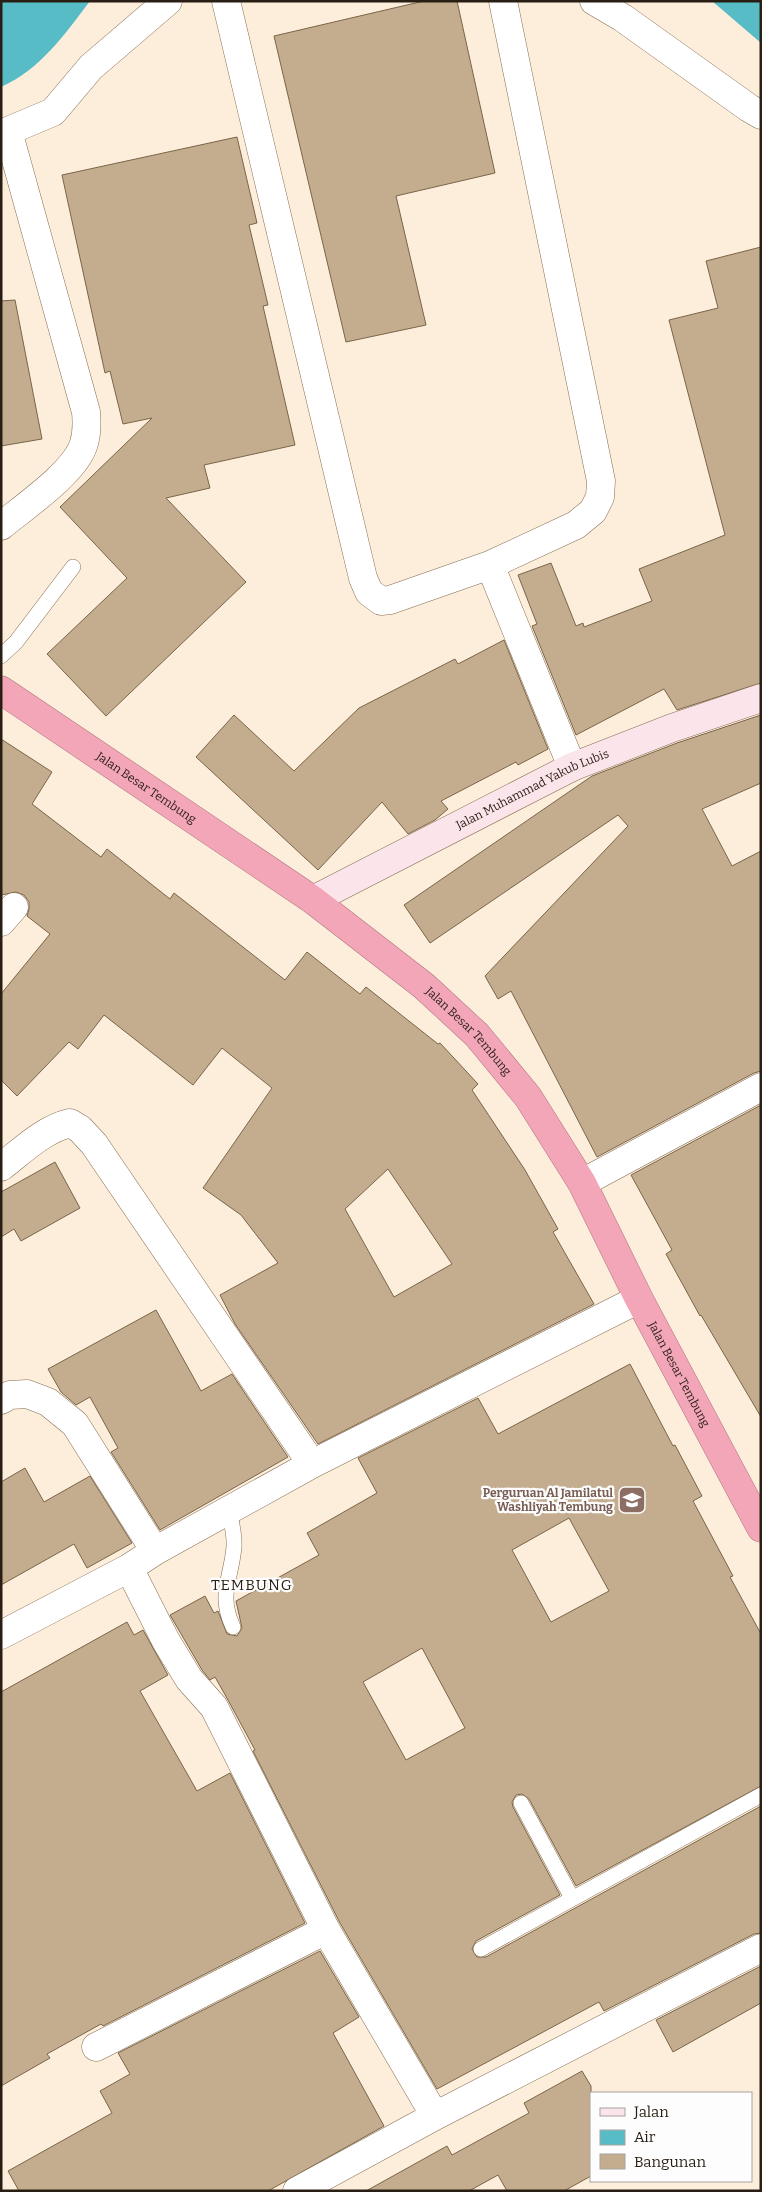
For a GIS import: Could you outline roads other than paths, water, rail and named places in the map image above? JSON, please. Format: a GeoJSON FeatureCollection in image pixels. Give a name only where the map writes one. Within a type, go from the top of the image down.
{"type":"FeatureCollection","features":[{"type":"Feature","properties":{"kind":"highway","name":"Jalan Besar Tembung"},"geometry":{"type":"LineString","coordinates":[[1,690],[313,900],[424,986],[477,1035],[528,1097],[582,1183],[639,1299],[761,1528]]}},
{"type":"Feature","properties":{"kind":"main road","name":"Jalan Muhammad Yakub Lubis"},"geometry":{"type":"LineString","coordinates":[[313,900],[572,767],[672,728],[761,698]]}},
{"type":"Feature","properties":{"kind":"street"},"geometry":{"type":"LineString","coordinates":[[1,526],[73,466],[84,444],[87,427],[86,412],[5,132],[53,112],[91,67],[168,1]]}},
{"type":"Feature","properties":{"kind":"street"},"geometry":{"type":"LineString","coordinates":[[226,1],[366,586],[381,601],[390,600],[490,566],[576,524],[593,511],[600,497],[601,481],[503,1]]}},
{"type":"Feature","properties":{"kind":"street"},"geometry":{"type":"LineString","coordinates":[[594,1],[623,18],[761,115]]}},
{"type":"Feature","properties":{"kind":"street"},"geometry":{"type":"LineString","coordinates":[[490,566],[572,767]]}},
{"type":"Feature","properties":{"kind":"street"},"geometry":{"type":"LineString","coordinates":[[582,1183],[761,1087]]}},
{"type":"Feature","properties":{"kind":"street"},"geometry":{"type":"LineString","coordinates":[[1,1167],[49,1132],[62,1125],[70,1123],[80,1129],[94,1144],[312,1464]]}},
{"type":"Feature","properties":{"kind":"street"},"geometry":{"type":"LineString","coordinates":[[1,1635],[129,1568],[155,1551],[312,1464],[639,1299]]}},
{"type":"Feature","properties":{"kind":"street"},"geometry":{"type":"LineString","coordinates":[[1,1400],[10,1395],[27,1394],[48,1402],[75,1424],[155,1551]]}},
{"type":"Feature","properties":{"kind":"street"},"geometry":{"type":"LineString","coordinates":[[129,1568],[166,1642],[189,1679],[214,1707],[326,1930],[435,2116]]}},
{"type":"Feature","properties":{"kind":"street"},"geometry":{"type":"LineString","coordinates":[[96,2048],[326,1930]]}},
{"type":"Feature","properties":{"kind":"street"},"geometry":{"type":"LineString","coordinates":[[297,2191],[435,2116],[761,1948]]}},
{"type":"Feature","properties":{"kind":"lane"},"geometry":{"type":"LineString","coordinates":[[1,656],[16,642],[73,566]]}},
{"type":"Feature","properties":{"kind":"lane"},"geometry":{"type":"LineString","coordinates":[[229,1509],[234,1545],[225,1592],[226,1611],[233,1627]]}},
{"type":"Feature","properties":{"kind":"lane"},"geometry":{"type":"LineString","coordinates":[[481,1949],[761,1795]]}},
{"type":"Feature","properties":{"kind":"lane"},"geometry":{"type":"LineString","coordinates":[[522,1803],[572,1898]]}},
{"type":"Feature","properties":{"kind":"water"},"geometry":{"type":"Polygon","coordinates":[[[1,1],[90,1],[40,61],[15,80],[1,87],[1,1]]]}},
{"type":"Feature","properties":{"kind":"water"},"geometry":{"type":"Polygon","coordinates":[[[712,1],[761,1],[761,43],[712,1]]]}},
{"type":"Feature","properties":{"kind":"place","name":"Perguruan Al Jamilatul Washliyah Tembung"},"geometry":{"type":"Point","coordinates":[632,1500]}},
{"type":"Feature","properties":{"kind":"district","name":"TEMBUNG"},"geometry":{"type":"Point","coordinates":[252,1585]}}]}
